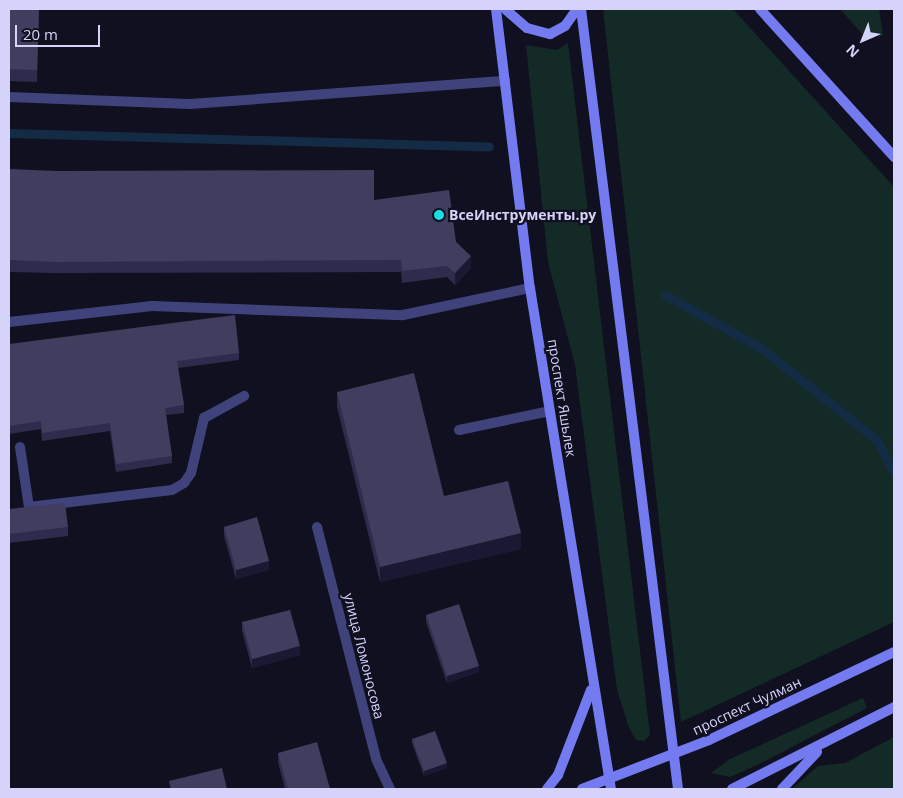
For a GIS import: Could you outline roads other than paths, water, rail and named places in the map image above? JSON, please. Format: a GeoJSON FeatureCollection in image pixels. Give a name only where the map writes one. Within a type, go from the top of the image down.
{"type":"FeatureCollection","features":[{"type":"Feature","properties":{"kind":"main road","name":"проспект Яшьлек"},"geometry":{"type":"LineString","coordinates":[[496,9],[530,288],[592,689],[611,789]]}},
{"type":"Feature","properties":{"kind":"main road"},"geometry":{"type":"LineString","coordinates":[[504,9],[527,28],[550,34],[565,26],[579,9]]}},
{"type":"Feature","properties":{"kind":"main road"},"geometry":{"type":"LineString","coordinates":[[579,9],[678,789]]}},
{"type":"Feature","properties":{"kind":"main road"},"geometry":{"type":"LineString","coordinates":[[760,9],[894,157]]}},
{"type":"Feature","properties":{"kind":"main road","name":"проспект Чулман"},"geometry":{"type":"LineString","coordinates":[[582,789],[609,777],[673,754],[894,652]]}},
{"type":"Feature","properties":{"kind":"main road"},"geometry":{"type":"LineString","coordinates":[[547,789],[558,775],[592,689]]}},
{"type":"Feature","properties":{"kind":"main road"},"geometry":{"type":"LineString","coordinates":[[732,789],[822,748],[892,710]]}},
{"type":"Feature","properties":{"kind":"main road"},"geometry":{"type":"LineString","coordinates":[[782,789],[822,748]]}},
{"type":"Feature","properties":{"kind":"street"},"geometry":{"type":"LineString","coordinates":[[9,98],[190,104],[505,81]]}},
{"type":"Feature","properties":{"kind":"street"},"geometry":{"type":"LineString","coordinates":[[9,322],[152,306],[403,315],[530,288]]}},
{"type":"Feature","properties":{"kind":"street"},"geometry":{"type":"LineString","coordinates":[[20,447],[29,507],[172,490],[184,483],[191,473],[204,418],[244,396]]}},
{"type":"Feature","properties":{"kind":"street"},"geometry":{"type":"LineString","coordinates":[[459,430],[550,411]]}},
{"type":"Feature","properties":{"kind":"street","name":"улица Ломоносова"},"geometry":{"type":"LineString","coordinates":[[317,526],[376,759],[390,789]]}},
{"type":"Feature","properties":{"kind":"waterway"},"geometry":{"type":"LineString","coordinates":[[9,133],[489,146]]}},
{"type":"Feature","properties":{"kind":"waterway"},"geometry":{"type":"LineString","coordinates":[[665,295],[761,348],[877,440],[894,473]]}},
{"type":"Feature","properties":{"kind":"place","name":"ВсеИнструменты.ру"},"geometry":{"type":"Point","coordinates":[439,215]}}]}
